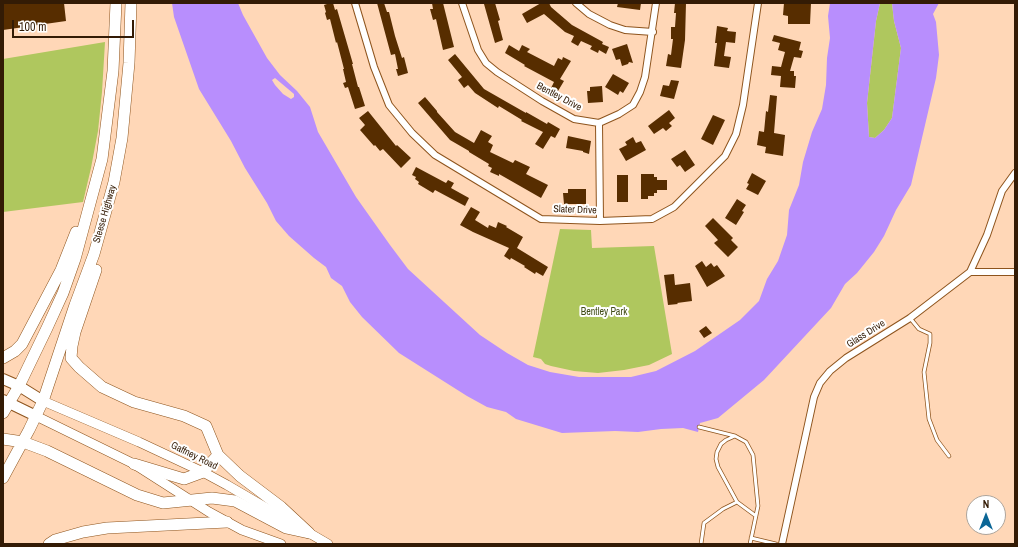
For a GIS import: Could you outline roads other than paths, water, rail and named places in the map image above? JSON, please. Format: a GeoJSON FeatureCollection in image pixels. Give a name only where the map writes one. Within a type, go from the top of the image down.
{"type":"FeatureCollection","features":[{"type":"Feature","properties":{"kind":"highway","name":"Steese Highway"},"geometry":{"type":"LineString","coordinates":[[3,413],[6,401],[19,386],[63,293],[75,259],[95,187],[102,159],[110,100],[116,3]]}},
{"type":"Feature","properties":{"kind":"highway","name":"Steese Highway"},"geometry":{"type":"LineString","coordinates":[[3,478],[23,442],[43,400],[94,254],[114,182],[122,138],[129,63],[131,3]]}},
{"type":"Feature","properties":{"kind":"highway"},"geometry":{"type":"LineString","coordinates":[[114,182],[102,250],[75,332],[71,358],[90,377],[108,390],[134,402],[184,416],[206,426],[218,454],[240,476],[281,507],[309,533]]}},
{"type":"Feature","properties":{"kind":"highway"},"geometry":{"type":"LineString","coordinates":[[3,358],[15,351],[22,344],[61,270],[95,187]]}},
{"type":"Feature","properties":{"kind":"highway"},"geometry":{"type":"LineString","coordinates":[[3,439],[23,442],[48,451],[137,495],[163,503],[212,498],[235,501],[286,528],[309,533]]}},
{"type":"Feature","properties":{"kind":"highway"},"geometry":{"type":"LineString","coordinates":[[134,464],[184,479],[203,472],[218,454]]}},
{"type":"Feature","properties":{"kind":"highway"},"geometry":{"type":"LineString","coordinates":[[49,544],[56,540],[83,532],[107,528],[227,522]]}},
{"type":"Feature","properties":{"kind":"main road"},"geometry":{"type":"LineString","coordinates":[[3,379],[19,386],[43,400]]}},
{"type":"Feature","properties":{"kind":"main road","name":"Gaffney Road"},"geometry":{"type":"LineString","coordinates":[[43,400],[203,472],[328,544]]}},
{"type":"Feature","properties":{"kind":"main road"},"geometry":{"type":"LineString","coordinates":[[6,401],[134,464],[192,501],[242,530],[281,544]]}},
{"type":"Feature","properties":{"kind":"street","name":"Slater Drive"},"geometry":{"type":"LineString","coordinates":[[355,3],[374,67],[389,105],[412,133],[435,155],[541,219],[600,221],[652,219],[674,207],[725,156],[736,134],[743,105],[758,3]]}},
{"type":"Feature","properties":{"kind":"street","name":"Bentley Drive"},"geometry":{"type":"LineString","coordinates":[[462,3],[478,50],[486,63],[497,72],[542,101],[574,119],[600,123]]}},
{"type":"Feature","properties":{"kind":"street"},"geometry":{"type":"LineString","coordinates":[[576,3],[589,14],[610,25],[625,30],[652,32]]}},
{"type":"Feature","properties":{"kind":"street"},"geometry":{"type":"LineString","coordinates":[[600,221],[600,123],[633,105],[640,92],[646,77],[656,3]]}},
{"type":"Feature","properties":{"kind":"street","name":"Glass Drive"},"geometry":{"type":"LineString","coordinates":[[782,544],[814,397],[820,383],[830,371],[846,358],[910,318],[970,272],[987,235],[1002,191],[1015,173]]}},
{"type":"Feature","properties":{"kind":"street"},"geometry":{"type":"LineString","coordinates":[[970,272],[1015,272]]}},
{"type":"Feature","properties":{"kind":"lane"},"geometry":{"type":"LineString","coordinates":[[910,318],[919,329],[930,334],[930,343],[924,372],[929,419],[937,440],[949,456]]}},
{"type":"Feature","properties":{"kind":"lane"},"geometry":{"type":"LineString","coordinates":[[699,427],[735,436],[746,442],[752,455],[758,506],[750,544]]}},
{"type":"Feature","properties":{"kind":"lane"},"geometry":{"type":"LineString","coordinates":[[735,436],[721,444],[717,452],[716,459],[718,467],[738,502],[756,516]]}},
{"type":"Feature","properties":{"kind":"lane"},"geometry":{"type":"LineString","coordinates":[[701,544],[704,523],[723,509],[738,502]]}},
{"type":"Feature","properties":{"kind":"lane"},"geometry":{"type":"LineString","coordinates":[[751,538],[776,544]]}},
{"type":"Feature","properties":{"kind":"park label","name":"Bentley Park"},"geometry":{"type":"Point","coordinates":[604,312]}}]}
